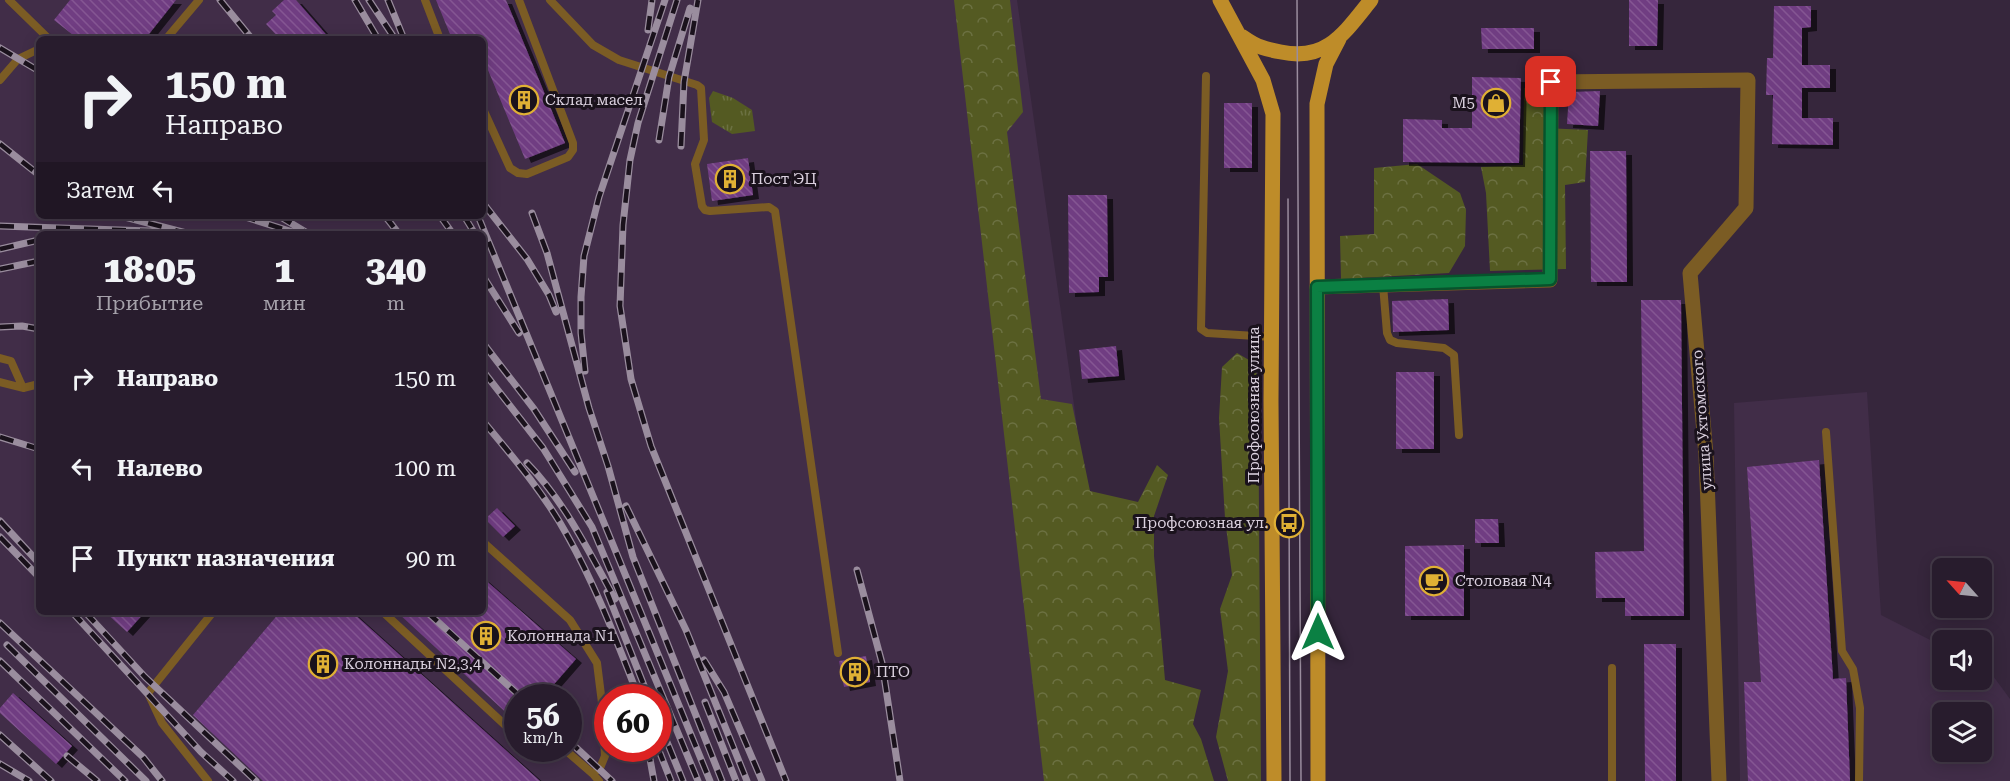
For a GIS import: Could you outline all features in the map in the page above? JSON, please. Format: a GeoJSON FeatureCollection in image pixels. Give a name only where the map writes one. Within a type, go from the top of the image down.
{"type":"FeatureCollection","features":[{"type":"Feature","properties":{"kind":"main road","name":"Профсоюзная улица"},"geometry":{"type":"LineString","coordinates":[[1220,0],[1263,80],[1274,114],[1271,413],[1274,781]]}},
{"type":"Feature","properties":{"kind":"main road"},"geometry":{"type":"LineString","coordinates":[[1318,781],[1317,104],[1326,64],[1339,39],[1371,0]]}},
{"type":"Feature","properties":{"kind":"main road"},"geometry":{"type":"LineString","coordinates":[[1240,35],[1257,48],[1293,55],[1317,53],[1339,39]]}},
{"type":"Feature","properties":{"kind":"street","name":"улица Ухтомского"},"geometry":{"type":"LineString","coordinates":[[1383,285],[1550,279],[1551,82],[1748,80],[1746,208],[1690,273],[1706,455],[1719,781]]}},
{"type":"Feature","properties":{"kind":"street"},"geometry":{"type":"LineString","coordinates":[[1317,287],[1383,285]]}},
{"type":"Feature","properties":{"kind":"lane"},"geometry":{"type":"LineString","coordinates":[[9,0],[46,36]]}},
{"type":"Feature","properties":{"kind":"lane"},"geometry":{"type":"LineString","coordinates":[[169,36],[199,0]]}},
{"type":"Feature","properties":{"kind":"lane"},"geometry":{"type":"LineString","coordinates":[[425,0],[439,36]]}},
{"type":"Feature","properties":{"kind":"lane"},"geometry":{"type":"LineString","coordinates":[[486,116],[510,168],[518,174],[527,174],[568,157],[573,150],[573,143],[519,0]]}},
{"type":"Feature","properties":{"kind":"lane"},"geometry":{"type":"LineString","coordinates":[[550,0],[593,45],[619,60],[702,88],[704,140],[695,164],[702,206],[705,210],[769,207],[775,211],[838,653]]}},
{"type":"Feature","properties":{"kind":"lane"},"geometry":{"type":"LineString","coordinates":[[0,81],[18,59],[36,50]]}},
{"type":"Feature","properties":{"kind":"lane"},"geometry":{"type":"LineString","coordinates":[[1206,75],[1201,329],[1207,333],[1272,337]]}},
{"type":"Feature","properties":{"kind":"lane"},"geometry":{"type":"LineString","coordinates":[[1383,285],[1387,333],[1390,340],[1397,343],[1444,348],[1454,355],[1459,435]]}},
{"type":"Feature","properties":{"kind":"lane"},"geometry":{"type":"LineString","coordinates":[[0,358],[11,361],[23,388]]}},
{"type":"Feature","properties":{"kind":"lane"},"geometry":{"type":"LineString","coordinates":[[0,382],[23,388],[36,385]]}},
{"type":"Feature","properties":{"kind":"lane"},"geometry":{"type":"LineString","coordinates":[[1826,432],[1842,651],[1853,669],[1860,708],[1859,781]]}},
{"type":"Feature","properties":{"kind":"lane"},"geometry":{"type":"LineString","coordinates":[[486,545],[570,620],[597,663],[603,711],[604,756],[600,768],[593,774]]}},
{"type":"Feature","properties":{"kind":"lane"},"geometry":{"type":"LineString","coordinates":[[208,781],[162,723],[147,693],[211,615]]}},
{"type":"Feature","properties":{"kind":"lane"},"geometry":{"type":"LineString","coordinates":[[386,615],[504,722]]}},
{"type":"Feature","properties":{"kind":"lane"},"geometry":{"type":"LineString","coordinates":[[1612,668],[1612,781]]}},
{"type":"Feature","properties":{"kind":"lane"},"geometry":{"type":"LineString","coordinates":[[579,762],[599,781]]}},
{"type":"Feature","properties":{"kind":"shaded area"},"geometry":{"type":"Polygon","coordinates":[[[0,0],[1017,0],[1087,497],[1163,781],[0,781],[0,0]]]}},
{"type":"Feature","properties":{"kind":"shaded area"},"geometry":{"type":"Polygon","coordinates":[[[1867,392],[1881,615],[1932,641],[1932,690],[1992,690],[1992,674],[2010,699],[2010,781],[1740,781],[1734,403],[1867,392]]]}},
{"type":"Feature","properties":{"kind":"green space"},"geometry":{"type":"Polygon","coordinates":[[[954,0],[1010,0],[1023,112],[1007,132],[1041,399],[1072,404],[1090,491],[1138,502],[1157,465],[1168,475],[1154,516],[1154,556],[1165,680],[1201,690],[1193,724],[1201,739],[1214,781],[1044,781],[954,0]]]}},
{"type":"Feature","properties":{"kind":"green space"},"geometry":{"type":"Polygon","coordinates":[[[1524,88],[1546,88],[1544,128],[1588,130],[1585,182],[1565,185],[1566,269],[1490,271],[1486,193],[1481,167],[1523,165],[1524,88]]]}},
{"type":"Feature","properties":{"kind":"green space"},"geometry":{"type":"Polygon","coordinates":[[[713,91],[733,98],[752,110],[755,131],[732,134],[712,122],[709,98],[713,91]]]}},
{"type":"Feature","properties":{"kind":"green space"},"geometry":{"type":"Polygon","coordinates":[[[1417,164],[1460,193],[1466,210],[1465,246],[1449,273],[1341,279],[1340,236],[1374,234],[1374,168],[1417,164]]]}},
{"type":"Feature","properties":{"kind":"green space"},"geometry":{"type":"Polygon","coordinates":[[[1237,353],[1249,360],[1258,376],[1261,781],[1228,781],[1216,737],[1228,671],[1220,609],[1232,575],[1225,518],[1219,418],[1222,367],[1237,353]]]}},
{"type":"Feature","properties":{"kind":"building"},"geometry":{"type":"Polygon","coordinates":[[[70,0],[176,0],[147,36],[74,36],[54,20],[70,0]]]}},
{"type":"Feature","properties":{"kind":"building"},"geometry":{"type":"Polygon","coordinates":[[[284,0],[296,0],[327,36],[277,36],[266,24],[276,15],[272,11],[284,0]]]}},
{"type":"Feature","properties":{"kind":"building","name":"Склад масел"},"geometry":{"type":"Polygon","coordinates":[[[436,0],[506,0],[565,143],[525,159],[486,65],[486,36],[451,36],[436,0]]]}},
{"type":"Feature","properties":{"kind":"building"},"geometry":{"type":"Polygon","coordinates":[[[1629,0],[1658,0],[1657,46],[1629,46],[1629,0]]]}},
{"type":"Feature","properties":{"kind":"building"},"geometry":{"type":"Polygon","coordinates":[[[1774,6],[1811,6],[1811,27],[1802,28],[1802,65],[1830,65],[1830,88],[1802,88],[1802,118],[1833,118],[1833,145],[1772,144],[1773,95],[1766,95],[1767,58],[1773,58],[1774,6]]]}},
{"type":"Feature","properties":{"kind":"building"},"geometry":{"type":"Polygon","coordinates":[[[1481,28],[1534,28],[1534,49],[1482,49],[1481,28]]]}},
{"type":"Feature","properties":{"kind":"building","name":"М5"},"geometry":{"type":"Polygon","coordinates":[[[1472,77],[1521,78],[1519,163],[1403,162],[1403,119],[1442,120],[1442,128],[1472,128],[1472,77]]]}},
{"type":"Feature","properties":{"kind":"building"},"geometry":{"type":"Polygon","coordinates":[[[1600,91],[1598,126],[1567,124],[1569,92],[1600,91]]]}},
{"type":"Feature","properties":{"kind":"building"},"geometry":{"type":"Polygon","coordinates":[[[1224,103],[1252,103],[1252,168],[1224,168],[1224,103]]]}},
{"type":"Feature","properties":{"kind":"building"},"geometry":{"type":"Polygon","coordinates":[[[1590,151],[1626,151],[1627,282],[1591,282],[1590,151]]]}},
{"type":"Feature","properties":{"kind":"building","name":"Пост ЭЦ"},"geometry":{"type":"Polygon","coordinates":[[[748,158],[753,195],[712,201],[707,164],[748,158]]]}},
{"type":"Feature","properties":{"kind":"building"},"geometry":{"type":"Polygon","coordinates":[[[1068,195],[1107,195],[1108,277],[1099,277],[1099,292],[1069,293],[1068,195]]]}},
{"type":"Feature","properties":{"kind":"building"},"geometry":{"type":"Polygon","coordinates":[[[1448,299],[1449,330],[1393,332],[1392,301],[1448,299]]]}},
{"type":"Feature","properties":{"kind":"building"},"geometry":{"type":"Polygon","coordinates":[[[1641,300],[1681,300],[1684,616],[1625,616],[1625,598],[1596,598],[1595,552],[1644,551],[1641,300]]]}},
{"type":"Feature","properties":{"kind":"building"},"geometry":{"type":"Polygon","coordinates":[[[1116,346],[1119,376],[1082,379],[1079,350],[1116,346]]]}},
{"type":"Feature","properties":{"kind":"building"},"geometry":{"type":"Polygon","coordinates":[[[1396,372],[1434,372],[1434,449],[1396,449],[1396,372]]]}},
{"type":"Feature","properties":{"kind":"building"},"geometry":{"type":"Polygon","coordinates":[[[1819,460],[1833,679],[1846,678],[1850,781],[1748,781],[1744,682],[1761,682],[1747,467],[1819,460]]]}},
{"type":"Feature","properties":{"kind":"building"},"geometry":{"type":"Polygon","coordinates":[[[497,508],[515,526],[503,537],[486,518],[497,508]]]}},
{"type":"Feature","properties":{"kind":"building"},"geometry":{"type":"Polygon","coordinates":[[[1475,519],[1498,519],[1499,543],[1475,543],[1475,519]]]}},
{"type":"Feature","properties":{"kind":"building","name":"Столовая N4"},"geometry":{"type":"Polygon","coordinates":[[[1464,545],[1464,616],[1405,616],[1405,546],[1464,545]]]}},
{"type":"Feature","properties":{"kind":"building","name":"Колоннада N1"},"geometry":{"type":"Polygon","coordinates":[[[486,581],[576,659],[554,684],[504,684],[504,711],[400,615],[486,615],[486,581]]]}},
{"type":"Feature","properties":{"kind":"building"},"geometry":{"type":"Polygon","coordinates":[[[108,615],[142,615],[127,632],[108,615]]]}},
{"type":"Feature","properties":{"kind":"building","name":"Колоннады N2,3,4"},"geometry":{"type":"Polygon","coordinates":[[[277,615],[355,615],[504,749],[504,762],[519,762],[540,781],[263,781],[193,715],[277,615]]]}},
{"type":"Feature","properties":{"kind":"building"},"geometry":{"type":"Polygon","coordinates":[[[1644,644],[1676,644],[1676,781],[1645,781],[1644,644]]]}},
{"type":"Feature","properties":{"kind":"building","name":"ПТО"},"geometry":{"type":"Polygon","coordinates":[[[866,656],[870,682],[844,687],[839,661],[866,656]]]}},
{"type":"Feature","properties":{"kind":"building"},"geometry":{"type":"Polygon","coordinates":[[[13,693],[72,746],[56,764],[0,713],[0,708],[13,693]]]}},
{"type":"Feature","properties":{"kind":"tram line"},"geometry":{"type":"LineString","coordinates":[[1297,0],[1301,781]]}},
{"type":"Feature","properties":{"kind":"tram line"},"geometry":{"type":"LineString","coordinates":[[1288,199],[1290,781]]}},
{"type":"Feature","properties":{"kind":"railway"},"geometry":{"type":"LineString","coordinates":[[220,0],[250,36]]}},
{"type":"Feature","properties":{"kind":"railway"},"geometry":{"type":"LineString","coordinates":[[355,0],[376,36]]}},
{"type":"Feature","properties":{"kind":"railway"},"geometry":{"type":"LineString","coordinates":[[369,0],[393,36]]}},
{"type":"Feature","properties":{"kind":"railway"},"geometry":{"type":"LineString","coordinates":[[388,0],[403,36]]}},
{"type":"Feature","properties":{"kind":"railway"},"geometry":{"type":"LineString","coordinates":[[648,30],[652,0]]}},
{"type":"Feature","properties":{"kind":"railway"},"geometry":{"type":"LineString","coordinates":[[585,371],[581,333],[584,256],[599,197],[665,0]]}},
{"type":"Feature","properties":{"kind":"railway"},"geometry":{"type":"LineString","coordinates":[[677,0],[638,123],[630,160],[623,225],[620,306],[631,379],[651,446],[786,781]]}},
{"type":"Feature","properties":{"kind":"railway"},"geometry":{"type":"LineString","coordinates":[[681,146],[684,82],[698,0]]}},
{"type":"Feature","properties":{"kind":"railway"},"geometry":{"type":"LineString","coordinates":[[659,140],[669,77],[690,8]]}},
{"type":"Feature","properties":{"kind":"railway"},"geometry":{"type":"LineString","coordinates":[[0,48],[36,69]]}},
{"type":"Feature","properties":{"kind":"railway"},"geometry":{"type":"LineString","coordinates":[[0,144],[36,173]]}},
{"type":"Feature","properties":{"kind":"railway"},"geometry":{"type":"LineString","coordinates":[[486,207],[527,259],[549,295],[556,312]]}},
{"type":"Feature","properties":{"kind":"railway"},"geometry":{"type":"LineString","coordinates":[[532,213],[547,253],[633,557],[722,781]]}},
{"type":"Feature","properties":{"kind":"railway"},"geometry":{"type":"LineString","coordinates":[[132,219],[178,231]]}},
{"type":"Feature","properties":{"kind":"railway"},"geometry":{"type":"LineString","coordinates":[[252,219],[290,231]]}},
{"type":"Feature","properties":{"kind":"railway"},"geometry":{"type":"LineString","coordinates":[[284,219],[304,231]]}},
{"type":"Feature","properties":{"kind":"railway"},"geometry":{"type":"LineString","coordinates":[[387,219],[397,231]]}},
{"type":"Feature","properties":{"kind":"railway"},"geometry":{"type":"LineString","coordinates":[[442,219],[451,231]]}},
{"type":"Feature","properties":{"kind":"railway"},"geometry":{"type":"LineString","coordinates":[[466,219],[473,231]]}},
{"type":"Feature","properties":{"kind":"railway"},"geometry":{"type":"LineString","coordinates":[[479,219],[484,231]]}},
{"type":"Feature","properties":{"kind":"railway"},"geometry":{"type":"LineString","coordinates":[[0,226],[150,231]]}},
{"type":"Feature","properties":{"kind":"railway"},"geometry":{"type":"LineString","coordinates":[[486,235],[710,781]]}},
{"type":"Feature","properties":{"kind":"railway"},"geometry":{"type":"LineString","coordinates":[[0,249],[36,241]]}},
{"type":"Feature","properties":{"kind":"railway"},"geometry":{"type":"LineString","coordinates":[[0,269],[36,262]]}},
{"type":"Feature","properties":{"kind":"railway"},"geometry":{"type":"LineString","coordinates":[[486,281],[519,333]]}},
{"type":"Feature","properties":{"kind":"railway"},"geometry":{"type":"LineString","coordinates":[[0,327],[22,326],[36,328]]}},
{"type":"Feature","properties":{"kind":"railway"},"geometry":{"type":"LineString","coordinates":[[486,347],[534,409],[575,472]]}},
{"type":"Feature","properties":{"kind":"railway"},"geometry":{"type":"LineString","coordinates":[[486,375],[543,448],[592,527],[698,781]]}},
{"type":"Feature","properties":{"kind":"railway"},"geometry":{"type":"LineString","coordinates":[[486,425],[538,490],[578,554],[633,684]]}},
{"type":"Feature","properties":{"kind":"railway"},"geometry":{"type":"LineString","coordinates":[[0,437],[36,448]]}},
{"type":"Feature","properties":{"kind":"railway"},"geometry":{"type":"LineString","coordinates":[[527,463],[565,511],[615,599]]}},
{"type":"Feature","properties":{"kind":"railway"},"geometry":{"type":"LineString","coordinates":[[626,506],[686,630],[747,781]]}},
{"type":"Feature","properties":{"kind":"railway"},"geometry":{"type":"LineString","coordinates":[[0,521],[36,560]]}},
{"type":"Feature","properties":{"kind":"railway"},"geometry":{"type":"LineString","coordinates":[[0,537],[36,574]]}},
{"type":"Feature","properties":{"kind":"railway"},"geometry":{"type":"LineString","coordinates":[[857,570],[882,663],[900,781]]}},
{"type":"Feature","properties":{"kind":"railway"},"geometry":{"type":"LineString","coordinates":[[607,592],[643,684]]}},
{"type":"Feature","properties":{"kind":"railway"},"geometry":{"type":"LineString","coordinates":[[75,615],[201,752],[233,781]]}},
{"type":"Feature","properties":{"kind":"railway"},"geometry":{"type":"LineString","coordinates":[[88,615],[145,677],[256,781]]}},
{"type":"Feature","properties":{"kind":"railway"},"geometry":{"type":"LineString","coordinates":[[430,615],[507,684]]}},
{"type":"Feature","properties":{"kind":"railway"},"geometry":{"type":"LineString","coordinates":[[0,623],[143,757],[162,781]]}},
{"type":"Feature","properties":{"kind":"railway"},"geometry":{"type":"LineString","coordinates":[[7,645],[146,781]]}},
{"type":"Feature","properties":{"kind":"railway"},"geometry":{"type":"LineString","coordinates":[[704,660],[724,692],[762,781]]}},
{"type":"Feature","properties":{"kind":"railway"},"geometry":{"type":"LineString","coordinates":[[0,661],[125,781]]}},
{"type":"Feature","properties":{"kind":"railway"},"geometry":{"type":"LineString","coordinates":[[705,702],[736,781]]}},
{"type":"Feature","properties":{"kind":"railway"},"geometry":{"type":"LineString","coordinates":[[0,735],[51,781]]}},
{"type":"Feature","properties":{"kind":"railway"},"geometry":{"type":"LineString","coordinates":[[582,753],[612,781]]}},
{"type":"Feature","properties":{"kind":"railway"},"geometry":{"type":"LineString","coordinates":[[672,754],[683,781]]}},
{"type":"Feature","properties":{"kind":"railway"},"geometry":{"type":"LineString","coordinates":[[67,756],[97,781]]}},
{"type":"Feature","properties":{"kind":"railway"},"geometry":{"type":"LineString","coordinates":[[651,762],[654,781]]}},
{"type":"Feature","properties":{"kind":"railway"},"geometry":{"type":"LineString","coordinates":[[664,762],[671,781]]}},
{"type":"Feature","properties":{"kind":"railway"},"geometry":{"type":"LineString","coordinates":[[0,764],[29,781]]}},
{"type":"Feature","properties":{"kind":"place","name":"Склад масел"},"geometry":{"type":"Point","coordinates":[524,100]}},
{"type":"Feature","properties":{"kind":"place","name":"М5"},"geometry":{"type":"Point","coordinates":[1496,103]}},
{"type":"Feature","properties":{"kind":"place","name":"Пост ЭЦ"},"geometry":{"type":"Point","coordinates":[730,179]}},
{"type":"Feature","properties":{"kind":"place","name":"Профсоюзная ул."},"geometry":{"type":"Point","coordinates":[1289,523]}},
{"type":"Feature","properties":{"kind":"place","name":"Столовая N4"},"geometry":{"type":"Point","coordinates":[1434,581]}},
{"type":"Feature","properties":{"kind":"place","name":"Колоннада N1"},"geometry":{"type":"Point","coordinates":[486,636]}},
{"type":"Feature","properties":{"kind":"place","name":"Колоннады N2,3,4"},"geometry":{"type":"Point","coordinates":[323,664]}},
{"type":"Feature","properties":{"kind":"place","name":"ПТО"},"geometry":{"type":"Point","coordinates":[855,672]}},
{"type":"Feature","properties":{"kind":"route"},"geometry":{"type":"LineString","coordinates":[[1318,632],[1317,287],[1550,279],[1551,82]]}}]}
